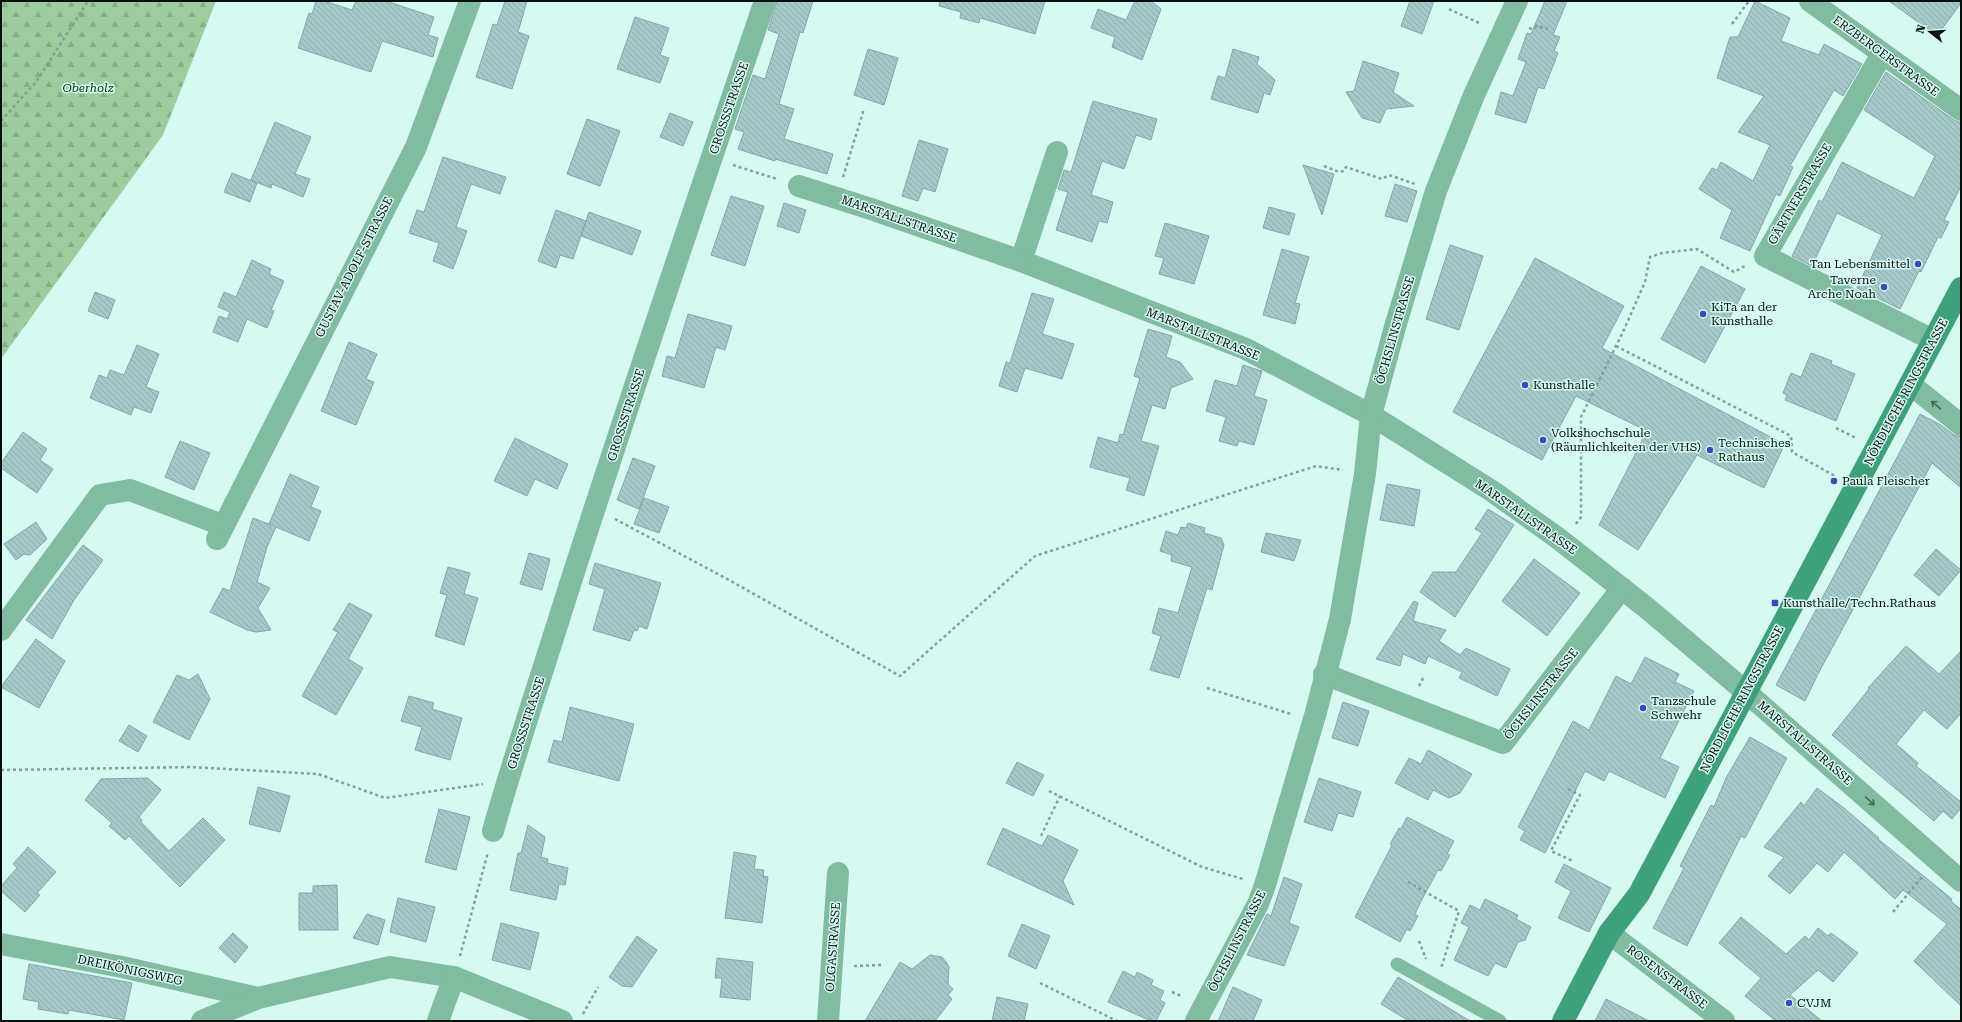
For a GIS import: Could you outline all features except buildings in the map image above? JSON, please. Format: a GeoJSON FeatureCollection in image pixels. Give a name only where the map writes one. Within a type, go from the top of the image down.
{"type":"FeatureCollection","features":[{"type":"Feature","properties":{"kind":"street","name":"GUSTAV-ADOLF-STRASSE"},"geometry":{"type":"LineString","coordinates":[[1,630],[100,495],[130,490],[219,532],[416,147],[470,1]]}},
{"type":"Feature","properties":{"kind":"street","name":"GROSSSTRASSE"},"geometry":{"type":"LineString","coordinates":[[493,831],[507,781],[595,508],[765,1]]}},
{"type":"Feature","properties":{"kind":"street","name":"ÖCHSLINSTRASSE"},"geometry":{"type":"LineString","coordinates":[[1196,1021],[1258,904],[1265,886],[1340,620],[1365,474],[1371,415],[1395,327],[1436,191],[1474,95],[1516,1]]}},
{"type":"Feature","properties":{"kind":"street","name":"ERZBERGERSTRASSE"},"geometry":{"type":"LineString","coordinates":[[1810,1],[1961,110]]}},
{"type":"Feature","properties":{"kind":"street","name":"GÄRTNERSTRASSE"},"geometry":{"type":"LineString","coordinates":[[1882,54],[1765,256],[1933,340]]}},
{"type":"Feature","properties":{"kind":"street"},"geometry":{"type":"LineString","coordinates":[[1021,261],[1057,152]]}},
{"type":"Feature","properties":{"kind":"street","name":"MARSTALLSTRASSE"},"geometry":{"type":"LineString","coordinates":[[799,186],[1021,261],[1246,349],[1371,415],[1492,491],[1564,543],[1622,588],[1746,692],[1961,881]]}},
{"type":"Feature","properties":{"kind":"street","name":"NÖRDLICHE RINGSTRASSE"},"geometry":{"type":"LineString","coordinates":[[1563,1021],[1609,933],[1639,894],[1961,288]]}},
{"type":"Feature","properties":{"kind":"street"},"geometry":{"type":"LineString","coordinates":[[1910,384],[1961,426]]}},
{"type":"Feature","properties":{"kind":"street","name":"ÖCHSLINSTRASSE"},"geometry":{"type":"LineString","coordinates":[[1324,674],[1503,743],[1622,588]]}},
{"type":"Feature","properties":{"kind":"street","name":"OLGASTRASSE"},"geometry":{"type":"LineString","coordinates":[[828,1021],[838,873]]}},
{"type":"Feature","properties":{"kind":"street","name":"ROSENSTRASSE"},"geometry":{"type":"LineString","coordinates":[[1609,933],[1724,1021]]}},
{"type":"Feature","properties":{"kind":"street","name":"DREIKÖNIGSWEG"},"geometry":{"type":"LineString","coordinates":[[1,944],[122,967],[258,998]]}},
{"type":"Feature","properties":{"kind":"street"},"geometry":{"type":"LineString","coordinates":[[202,1021],[258,998],[390,967],[454,977],[562,1021]]}},
{"type":"Feature","properties":{"kind":"street"},"geometry":{"type":"LineString","coordinates":[[438,1021],[454,977]]}},
{"type":"Feature","properties":{"kind":"lane"},"geometry":{"type":"LineString","coordinates":[[1397,964],[1500,1021]]}},
{"type":"Feature","properties":{"kind":"path"},"geometry":{"type":"LineString","coordinates":[[1,120],[36,82],[88,1]]}},
{"type":"Feature","properties":{"kind":"path"},"geometry":{"type":"LineString","coordinates":[[1732,24],[1749,1]]}},
{"type":"Feature","properties":{"kind":"path"},"geometry":{"type":"LineString","coordinates":[[1449,9],[1502,33]]}},
{"type":"Feature","properties":{"kind":"path"},"geometry":{"type":"LineString","coordinates":[[837,198],[864,109]]}},
{"type":"Feature","properties":{"kind":"path"},"geometry":{"type":"LineString","coordinates":[[712,158],[799,186]]}},
{"type":"Feature","properties":{"kind":"path"},"geometry":{"type":"LineString","coordinates":[[1324,166],[1339,172],[1344,171],[1346,167],[1382,179],[1389,175],[1436,191]]}},
{"type":"Feature","properties":{"kind":"path"},"geometry":{"type":"LineString","coordinates":[[1564,543],[1581,517],[1581,417],[1616,346],[1645,282],[1650,257],[1662,253],[1697,249],[1734,272],[1765,256]]}},
{"type":"Feature","properties":{"kind":"path"},"geometry":{"type":"LineString","coordinates":[[1616,346],[1791,436],[1792,452],[1855,487]]}},
{"type":"Feature","properties":{"kind":"path"},"geometry":{"type":"LineString","coordinates":[[595,508],[729,580],[900,676],[1035,556],[1316,466],[1365,474]]}},
{"type":"Feature","properties":{"kind":"path"},"geometry":{"type":"LineString","coordinates":[[1207,688],[1312,721]]}},
{"type":"Feature","properties":{"kind":"path"},"geometry":{"type":"LineString","coordinates":[[1,770],[190,767],[318,774],[386,798],[507,781]]}},
{"type":"Feature","properties":{"kind":"path"},"geometry":{"type":"LineString","coordinates":[[1568,789],[1580,795],[1551,851],[1573,861]]}},
{"type":"Feature","properties":{"kind":"path"},"geometry":{"type":"LineString","coordinates":[[1049,791],[1202,867],[1265,886]]}},
{"type":"Feature","properties":{"kind":"path"},"geometry":{"type":"LineString","coordinates":[[1041,836],[1060,796]]}},
{"type":"Feature","properties":{"kind":"path"},"geometry":{"type":"LineString","coordinates":[[454,977],[493,831]]}},
{"type":"Feature","properties":{"kind":"path"},"geometry":{"type":"LineString","coordinates":[[1893,912],[1937,860]]}},
{"type":"Feature","properties":{"kind":"path"},"geometry":{"type":"LineString","coordinates":[[1408,882],[1459,911],[1436,985]]}},
{"type":"Feature","properties":{"kind":"path"},"geometry":{"type":"LineString","coordinates":[[1040,983],[1118,1021]]}},
{"type":"Feature","properties":{"kind":"path"},"geometry":{"type":"LineString","coordinates":[[579,1021],[598,986]]}},
{"type":"Feature","properties":{"kind":"green space","name":"Oberholz"},"geometry":{"type":"Polygon","coordinates":[[[1,1],[216,1],[163,135],[1,359],[1,1]]]}},
{"type":"Feature","properties":{"kind":"place","name":"Tan Lebensmittel"},"geometry":{"type":"Point","coordinates":[1918,264]}},
{"type":"Feature","properties":{"kind":"place","name":"Taverne Arche Noah"},"geometry":{"type":"Point","coordinates":[1884,287]}},
{"type":"Feature","properties":{"kind":"place","name":"KiTa an der Kunsthalle"},"geometry":{"type":"Point","coordinates":[1703,314]}},
{"type":"Feature","properties":{"kind":"place","name":"Kunsthalle"},"geometry":{"type":"Point","coordinates":[1525,385]}},
{"type":"Feature","properties":{"kind":"place","name":"Volkshochschule (Räumlichkeiten der VHS)"},"geometry":{"type":"Point","coordinates":[1543,440]}},
{"type":"Feature","properties":{"kind":"place","name":"Technisches Rathaus"},"geometry":{"type":"Point","coordinates":[1710,450]}},
{"type":"Feature","properties":{"kind":"place","name":"Paula Fleischer"},"geometry":{"type":"Point","coordinates":[1834,481]}},
{"type":"Feature","properties":{"kind":"place","name":"Kunsthalle/Techn.Rathaus"},"geometry":{"type":"Point","coordinates":[1775,603]}},
{"type":"Feature","properties":{"kind":"place","name":"Tanzschule Schwehr"},"geometry":{"type":"Point","coordinates":[1643,708]}},
{"type":"Feature","properties":{"kind":"place","name":"CVJM"},"geometry":{"type":"Point","coordinates":[1789,1003]}}]}
